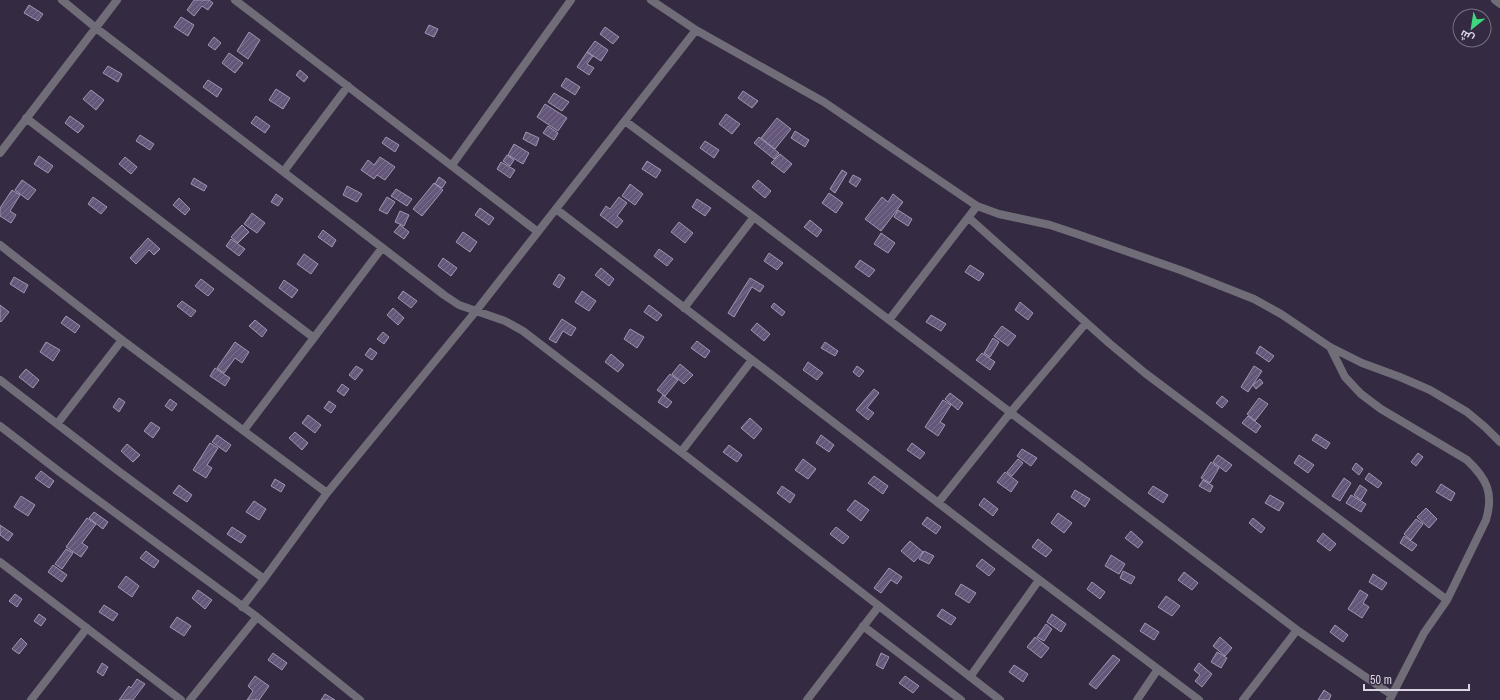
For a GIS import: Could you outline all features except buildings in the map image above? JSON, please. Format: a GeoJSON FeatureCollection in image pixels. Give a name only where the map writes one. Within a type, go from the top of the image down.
{"type":"FeatureCollection","features":[{"type":"Feature","properties":{"kind":"street"},"geometry":{"type":"LineString","coordinates":[[62,0],[96,28],[444,295],[459,305],[505,321],[523,331],[1000,700]]}},
{"type":"Feature","properties":{"kind":"street"},"geometry":{"type":"LineString","coordinates":[[0,153],[117,0]]}},
{"type":"Feature","properties":{"kind":"street"},"geometry":{"type":"LineString","coordinates":[[235,0],[538,232]]}},
{"type":"Feature","properties":{"kind":"street"},"geometry":{"type":"LineString","coordinates":[[452,166],[570,0]]}},
{"type":"Feature","properties":{"kind":"street"},"geometry":{"type":"LineString","coordinates":[[651,0],[696,30],[824,102],[977,206],[999,214],[1050,225],[1077,234],[1225,287],[1254,299],[1281,314],[1330,346],[1362,363],[1430,390],[1467,412],[1500,442]]}},
{"type":"Feature","properties":{"kind":"street"},"geometry":{"type":"LineString","coordinates":[[1494,0],[1500,4]]}},
{"type":"Feature","properties":{"kind":"street"},"geometry":{"type":"LineString","coordinates":[[242,607],[327,493],[476,311],[696,30]]}},
{"type":"Feature","properties":{"kind":"street"},"geometry":{"type":"LineString","coordinates":[[284,171],[348,86]]}},
{"type":"Feature","properties":{"kind":"street"},"geometry":{"type":"LineString","coordinates":[[26,118],[314,338]]}},
{"type":"Feature","properties":{"kind":"street"},"geometry":{"type":"LineString","coordinates":[[625,121],[754,217],[1297,630],[1391,698],[1424,633],[1447,600],[1486,520],[1490,507],[1490,495],[1485,482],[1476,469],[1467,460],[1381,409],[1361,394],[1346,376],[1330,346]]}},
{"type":"Feature","properties":{"kind":"street"},"geometry":{"type":"LineString","coordinates":[[889,320],[977,206]]}},
{"type":"Feature","properties":{"kind":"street"},"geometry":{"type":"LineString","coordinates":[[556,209],[938,503],[1199,700]]}},
{"type":"Feature","properties":{"kind":"street"},"geometry":{"type":"LineString","coordinates":[[684,308],[754,217]]}},
{"type":"Feature","properties":{"kind":"street"},"geometry":{"type":"LineString","coordinates":[[969,218],[1086,323],[1145,373],[1447,600]]}},
{"type":"Feature","properties":{"kind":"street"},"geometry":{"type":"LineString","coordinates":[[0,245],[122,340],[327,493]]}},
{"type":"Feature","properties":{"kind":"street"},"geometry":{"type":"LineString","coordinates":[[244,430],[382,248]]}},
{"type":"Feature","properties":{"kind":"street"},"geometry":{"type":"LineString","coordinates":[[938,503],[1010,413],[1086,323]]}},
{"type":"Feature","properties":{"kind":"street"},"geometry":{"type":"LineString","coordinates":[[57,424],[122,340]]}},
{"type":"Feature","properties":{"kind":"street"},"geometry":{"type":"LineString","coordinates":[[681,452],[752,360]]}},
{"type":"Feature","properties":{"kind":"street"},"geometry":{"type":"LineString","coordinates":[[0,380],[117,470],[264,579]]}},
{"type":"Feature","properties":{"kind":"street"},"geometry":{"type":"LineString","coordinates":[[0,426],[256,617],[360,700]]}},
{"type":"Feature","properties":{"kind":"street"},"geometry":{"type":"LineString","coordinates":[[0,562],[181,700]]}},
{"type":"Feature","properties":{"kind":"street"},"geometry":{"type":"LineString","coordinates":[[970,677],[1040,580]]}},
{"type":"Feature","properties":{"kind":"street"},"geometry":{"type":"LineString","coordinates":[[807,700],[879,606]]}},
{"type":"Feature","properties":{"kind":"street"},"geometry":{"type":"LineString","coordinates":[[190,700],[256,617]]}},
{"type":"Feature","properties":{"kind":"street"},"geometry":{"type":"LineString","coordinates":[[863,626],[961,700]]}},
{"type":"Feature","properties":{"kind":"street"},"geometry":{"type":"LineString","coordinates":[[31,700],[87,628]]}},
{"type":"Feature","properties":{"kind":"street"},"geometry":{"type":"LineString","coordinates":[[1243,700],[1297,630]]}},
{"type":"Feature","properties":{"kind":"street"},"geometry":{"type":"LineString","coordinates":[[1137,700],[1158,669]]}}]}
